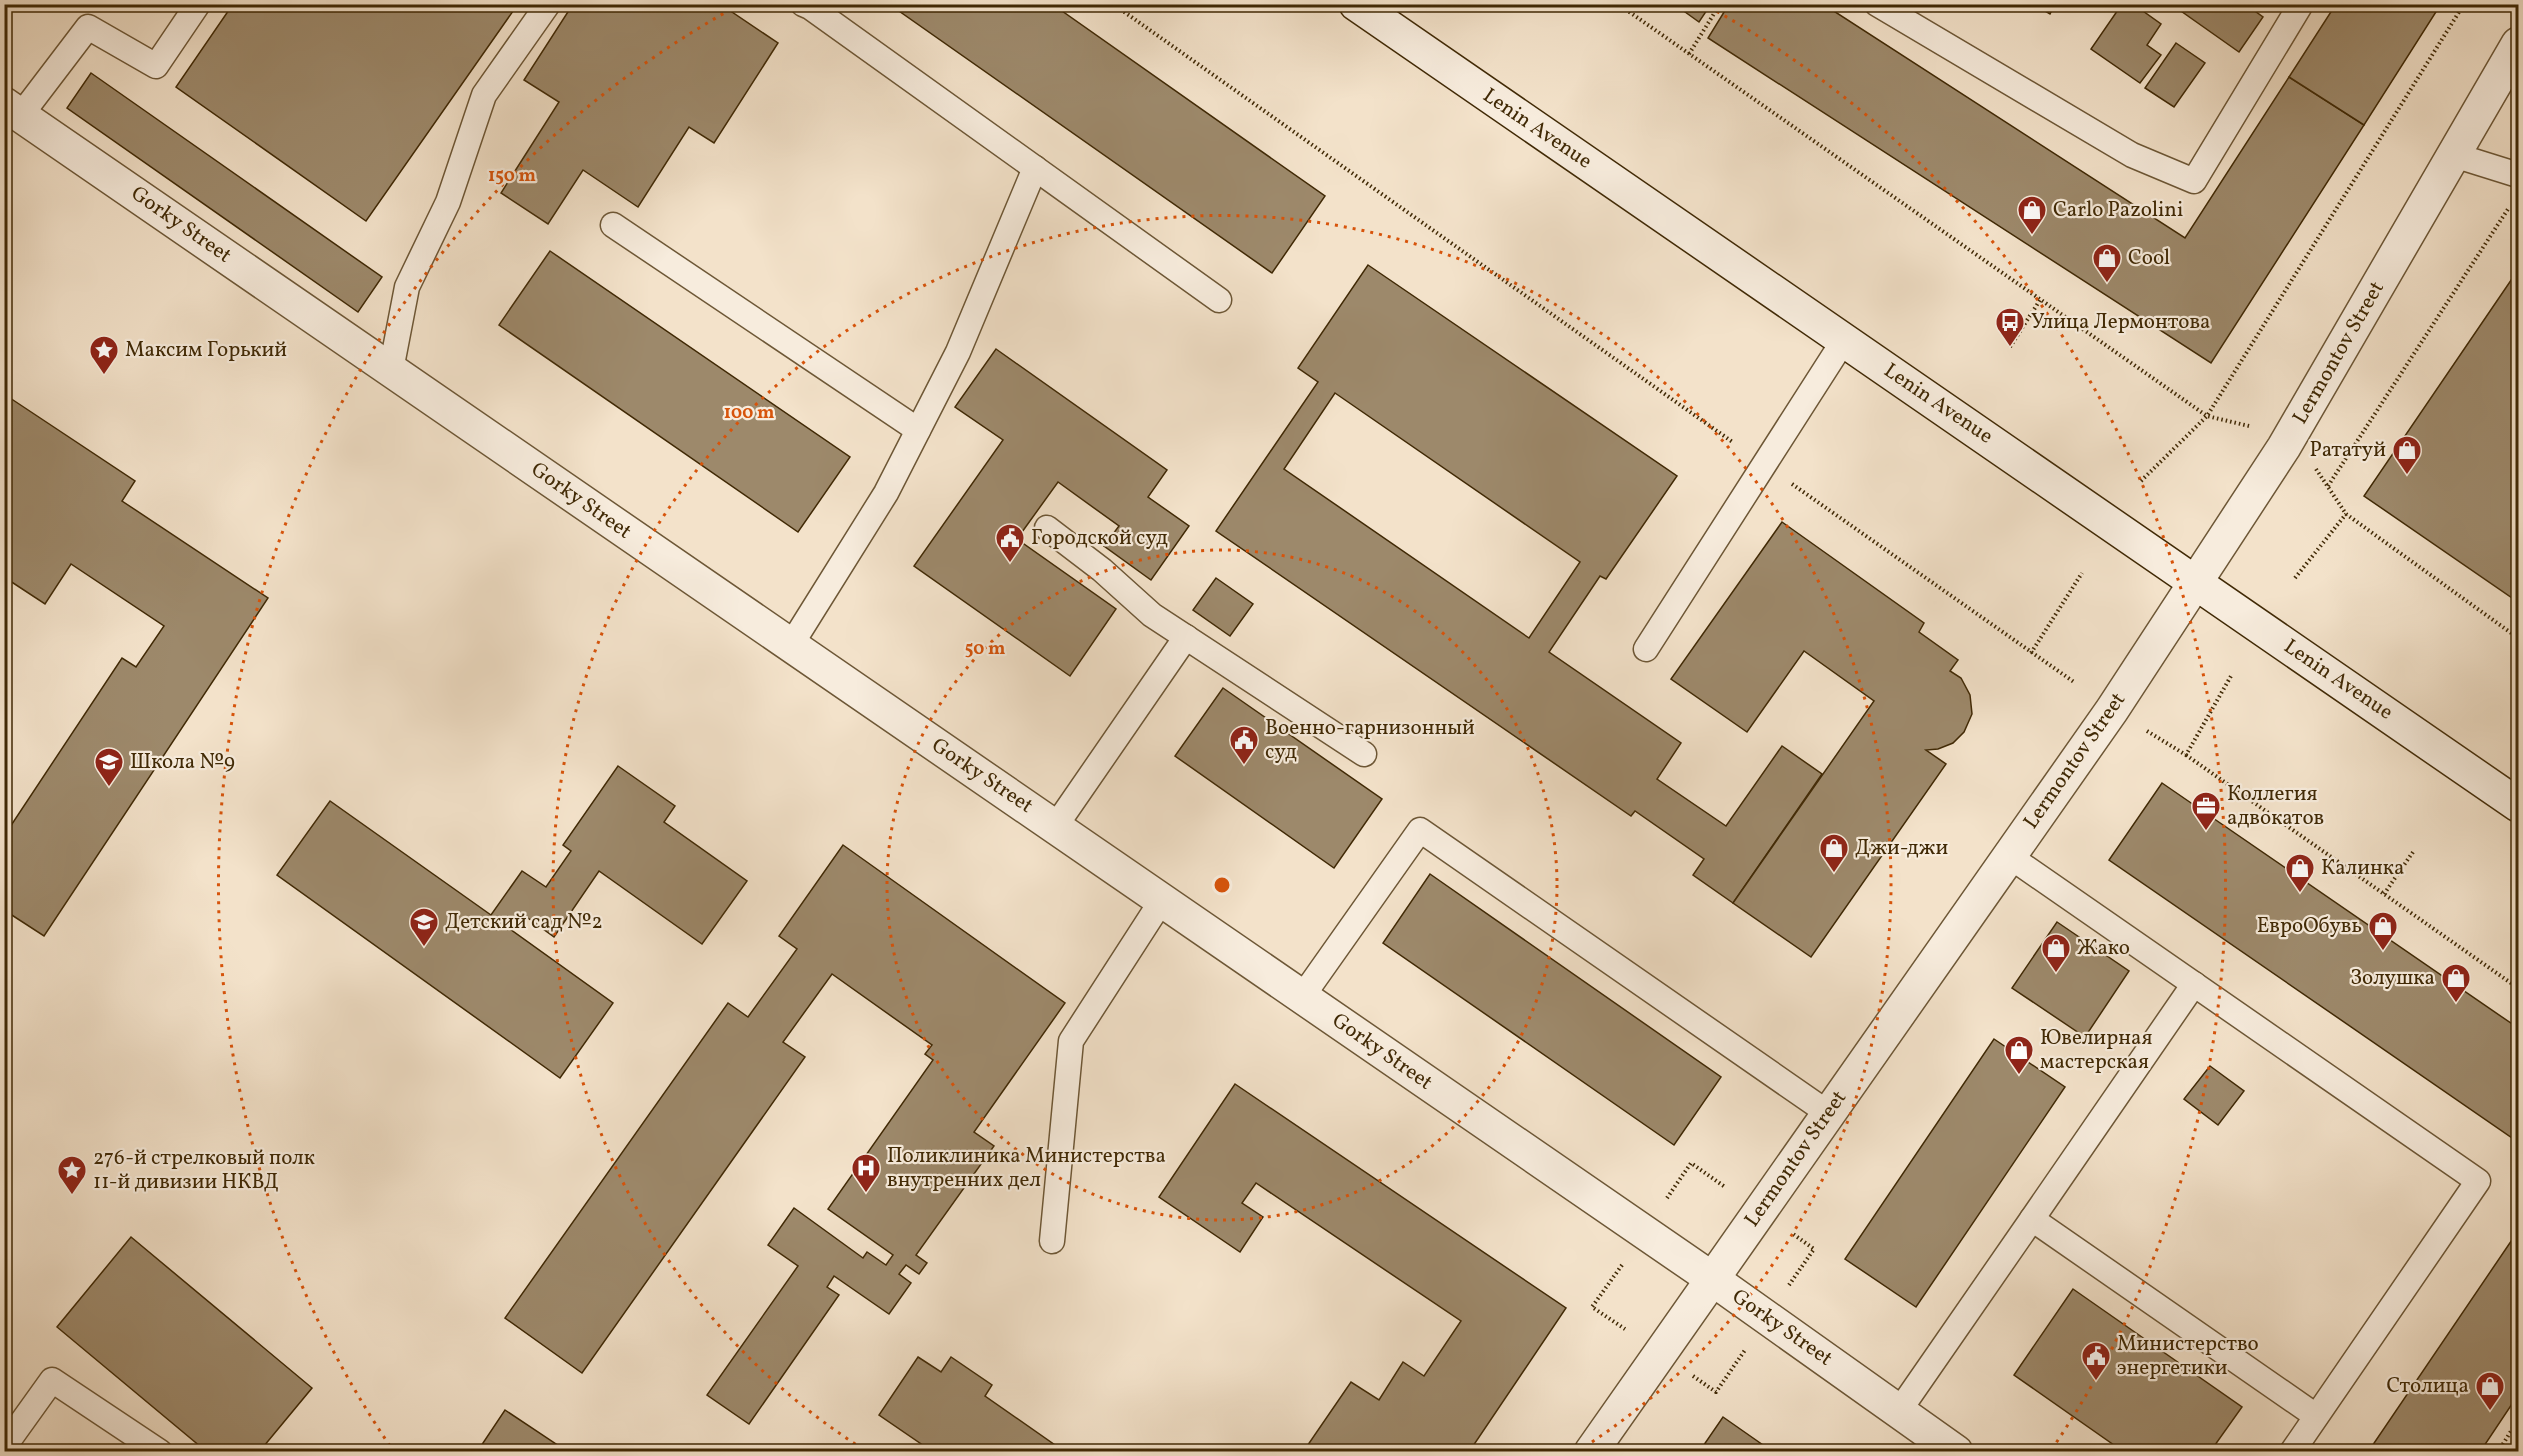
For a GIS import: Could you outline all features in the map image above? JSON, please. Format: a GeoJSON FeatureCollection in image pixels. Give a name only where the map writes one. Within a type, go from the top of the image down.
{"type":"FeatureCollection","features":[{"type":"Feature","properties":{"kind":"street","name":"Lenin Avenue"},"geometry":{"type":"LineString","coordinates":[[1356,4],[2518,805]]}},
{"type":"Feature","properties":{"kind":"street","name":"Lermontov Street"},"geometry":{"type":"LineString","coordinates":[[1591,1452],[2112,710],[2284,447],[2518,44]]}},
{"type":"Feature","properties":{"kind":"street","name":"Gorky Street"},"geometry":{"type":"LineString","coordinates":[[13,110],[1712,1278],[1956,1452]]}},
{"type":"Feature","properties":{"kind":"lane"},"geometry":{"type":"LineString","coordinates":[[13,110],[88,27],[156,66],[198,4]]}},
{"type":"Feature","properties":{"kind":"lane"},"geometry":{"type":"LineString","coordinates":[[391,370],[406,287],[448,202],[484,95],[548,4]]}},
{"type":"Feature","properties":{"kind":"lane"},"geometry":{"type":"LineString","coordinates":[[803,4],[1219,300]]}},
{"type":"Feature","properties":{"kind":"lane"},"geometry":{"type":"LineString","coordinates":[[1876,4],[2132,154],[2194,181],[2301,4]]}},
{"type":"Feature","properties":{"kind":"lane"},"geometry":{"type":"LineString","coordinates":[[2454,155],[2518,175]]}},
{"type":"Feature","properties":{"kind":"lane"},"geometry":{"type":"LineString","coordinates":[[791,645],[886,493],[958,352],[1035,168]]}},
{"type":"Feature","properties":{"kind":"lane"},"geometry":{"type":"LineString","coordinates":[[613,225],[918,430]]}},
{"type":"Feature","properties":{"kind":"lane"},"geometry":{"type":"LineString","coordinates":[[1646,649],[1844,340]]}},
{"type":"Feature","properties":{"kind":"lane"},"geometry":{"type":"LineString","coordinates":[[1047,528],[1102,570],[1152,615],[1364,754]]}},
{"type":"Feature","properties":{"kind":"lane"},"geometry":{"type":"LineString","coordinates":[[1055,827],[1186,637]]}},
{"type":"Feature","properties":{"kind":"lane"},"geometry":{"type":"LineString","coordinates":[[1302,997],[1420,830],[1828,1113]]}},
{"type":"Feature","properties":{"kind":"lane"},"geometry":{"type":"LineString","coordinates":[[2009,856],[2478,1181],[2292,1452]]}},
{"type":"Feature","properties":{"kind":"lane"},"geometry":{"type":"LineString","coordinates":[[1052,1241],[1071,1041],[1162,900]]}},
{"type":"Feature","properties":{"kind":"lane"},"geometry":{"type":"LineString","coordinates":[[1899,1411],[2194,984]]}},
{"type":"Feature","properties":{"kind":"lane"},"geometry":{"type":"LineString","coordinates":[[2032,1219],[2316,1416]]}},
{"type":"Feature","properties":{"kind":"lane"},"geometry":{"type":"LineString","coordinates":[[4,1447],[52,1380],[160,1452]]}},
{"type":"Feature","properties":{"kind":"path"},"geometry":{"type":"LineString","coordinates":[[1113,4],[2074,682]]}},
{"type":"Feature","properties":{"kind":"path"},"geometry":{"type":"LineString","coordinates":[[1617,4],[2207,416],[2253,427]]}},
{"type":"Feature","properties":{"kind":"path"},"geometry":{"type":"LineString","coordinates":[[1689,54],[1720,4]]}},
{"type":"Feature","properties":{"kind":"path"},"geometry":{"type":"LineString","coordinates":[[2141,481],[2207,416],[2464,4]]}},
{"type":"Feature","properties":{"kind":"path"},"geometry":{"type":"LineString","coordinates":[[2328,486],[2512,203]]}},
{"type":"Feature","properties":{"kind":"path"},"geometry":{"type":"LineString","coordinates":[[2010,347],[2040,300]]}},
{"type":"Feature","properties":{"kind":"path"},"geometry":{"type":"LineString","coordinates":[[2314,466],[2346,513],[2518,638]]}},
{"type":"Feature","properties":{"kind":"path"},"geometry":{"type":"LineString","coordinates":[[2295,578],[2346,513]]}},
{"type":"Feature","properties":{"kind":"path"},"geometry":{"type":"LineString","coordinates":[[2031,653],[2082,573]]}},
{"type":"Feature","properties":{"kind":"path"},"geometry":{"type":"LineString","coordinates":[[2186,755],[2231,676]]}},
{"type":"Feature","properties":{"kind":"path"},"geometry":{"type":"LineString","coordinates":[[2147,730],[2518,988]]}},
{"type":"Feature","properties":{"kind":"path"},"geometry":{"type":"LineString","coordinates":[[2384,894],[2413,852]]}},
{"type":"Feature","properties":{"kind":"path"},"geometry":{"type":"LineString","coordinates":[[1665,1201],[1691,1163],[1725,1186]]}},
{"type":"Feature","properties":{"kind":"path"},"geometry":{"type":"LineString","coordinates":[[1784,1293],[1815,1249],[1788,1231]]}},
{"type":"Feature","properties":{"kind":"path"},"geometry":{"type":"LineString","coordinates":[[1625,1259],[1592,1307],[1625,1329]]}},
{"type":"Feature","properties":{"kind":"path"},"geometry":{"type":"LineString","coordinates":[[1692,1376],[1716,1392],[1749,1344]]}},
{"type":"Feature","properties":{"kind":"path"},"geometry":{"type":"LineString","coordinates":[[2498,1452],[2518,1420]]}},
{"type":"Feature","properties":{"kind":"building"},"geometry":{"type":"Polygon","coordinates":[[[233,4],[518,4],[366,221],[176,87],[233,4]]]}},
{"type":"Feature","properties":{"kind":"building"},"geometry":{"type":"Polygon","coordinates":[[[573,4],[720,4],[778,43],[714,143],[689,127],[638,207],[583,170],[548,224],[501,193],[559,102],[524,80],[573,4]]]}},
{"type":"Feature","properties":{"kind":"building"},"geometry":{"type":"Polygon","coordinates":[[[889,4],[1052,4],[1325,196],[1272,273],[889,4]]]}},
{"type":"Feature","properties":{"kind":"building"},"geometry":{"type":"Polygon","coordinates":[[[1674,4],[1711,4],[1699,22],[1674,4]]]}},
{"type":"Feature","properties":{"kind":"building"},"geometry":{"type":"Polygon","coordinates":[[[1729,4],[1823,4],[2185,238],[2289,77],[2364,125],[2211,363],[1708,38],[1729,4]]]}},
{"type":"Feature","properties":{"kind":"building"},"geometry":{"type":"Polygon","coordinates":[[[2033,4],[2055,4],[2050,14],[2033,4]]]}},
{"type":"Feature","properties":{"kind":"building"},"geometry":{"type":"Polygon","coordinates":[[[2122,4],[2133,4],[2161,24],[2147,45],[2161,55],[2140,83],[2091,49],[2122,4]]]}},
{"type":"Feature","properties":{"kind":"building"},"geometry":{"type":"Polygon","coordinates":[[[2171,4],[2245,4],[2263,17],[2239,52],[2171,4]]]}},
{"type":"Feature","properties":{"kind":"building"},"geometry":{"type":"Polygon","coordinates":[[[2336,4],[2441,4],[2364,125],[2289,77],[2336,4]]]}},
{"type":"Feature","properties":{"kind":"building"},"geometry":{"type":"Polygon","coordinates":[[[2176,43],[2205,63],[2174,107],[2145,88],[2176,43]]]}},
{"type":"Feature","properties":{"kind":"building"},"geometry":{"type":"Polygon","coordinates":[[[91,73],[382,277],[358,312],[67,108],[91,73]]]}},
{"type":"Feature","properties":{"kind":"building"},"geometry":{"type":"Polygon","coordinates":[[[550,251],[850,457],[798,532],[499,325],[550,251]]]}},
{"type":"Feature","properties":{"kind":"building"},"geometry":{"type":"Polygon","coordinates":[[[1368,265],[1677,476],[1606,579],[1600,576],[1549,652],[1681,743],[1657,779],[1726,826],[1782,746],[1822,774],[1733,903],[1693,875],[1704,859],[1635,811],[1631,816],[1216,531],[1318,382],[1298,368],[1368,265]],[[1335,393],[1284,469],[1529,638],[1580,562],[1335,393]]]}},
{"type":"Feature","properties":{"kind":"building"},"geometry":{"type":"Polygon","coordinates":[[[2518,270],[2518,458],[2515,464],[2518,467],[2518,602],[2364,496],[2518,270]]]}},
{"type":"Feature","properties":{"kind":"building"},"geometry":{"type":"Polygon","coordinates":[[[996,349],[1167,470],[1148,497],[1189,526],[1151,580],[1104,546],[1119,526],[1058,482],[1017,539],[1116,609],[1070,676],[914,566],[1003,440],[955,407],[996,349]]]}},
{"type":"Feature","properties":{"kind":"building"},"geometry":{"type":"Polygon","coordinates":[[[4,394],[135,481],[122,501],[268,598],[44,936],[4,910],[4,836],[122,658],[136,667],[164,626],[71,564],[45,604],[4,577],[4,394]]]}},
{"type":"Feature","properties":{"kind":"building"},"geometry":{"type":"Polygon","coordinates":[[[1782,522],[1924,623],[1919,632],[1958,660],[1950,671],[1961,678],[1970,695],[1972,714],[1964,732],[1953,743],[1938,749],[1926,750],[1946,764],[1811,957],[1733,903],[1874,701],[1804,651],[1747,732],[1671,679],[1782,522]]]}},
{"type":"Feature","properties":{"kind":"building"},"geometry":{"type":"Polygon","coordinates":[[[1216,578],[1253,604],[1230,636],[1193,610],[1216,578]]]}},
{"type":"Feature","properties":{"kind":"building"},"geometry":{"type":"Polygon","coordinates":[[[1223,688],[1382,799],[1334,868],[1175,756],[1223,688]]]}},
{"type":"Feature","properties":{"kind":"building"},"geometry":{"type":"Polygon","coordinates":[[[618,766],[675,806],[664,822],[747,881],[702,944],[599,871],[554,937],[521,913],[510,929],[613,1003],[560,1078],[277,875],[330,801],[491,915],[522,871],[546,887],[571,851],[563,845],[618,766]]]}},
{"type":"Feature","properties":{"kind":"building"},"geometry":{"type":"Polygon","coordinates":[[[2162,783],[2518,1028],[2518,1142],[2109,860],[2162,783]]]}},
{"type":"Feature","properties":{"kind":"building"},"geometry":{"type":"Polygon","coordinates":[[[843,845],[1065,1003],[974,1132],[994,1146],[916,1255],[927,1263],[919,1274],[906,1265],[899,1274],[911,1283],[889,1314],[834,1276],[827,1287],[839,1295],[749,1424],[707,1395],[798,1266],[768,1245],[794,1208],[863,1258],[867,1252],[886,1265],[893,1255],[828,1209],[933,1060],[925,1054],[932,1045],[832,974],[783,1042],[805,1057],[582,1373],[505,1318],[728,1003],[748,1017],[797,949],[779,936],[843,845]]]}},
{"type":"Feature","properties":{"kind":"building"},"geometry":{"type":"Polygon","coordinates":[[[1430,874],[1721,1077],[1674,1145],[1383,943],[1430,874]]]}},
{"type":"Feature","properties":{"kind":"building"},"geometry":{"type":"Polygon","coordinates":[[[2057,922],[2129,971],[2085,1037],[2012,988],[2057,922]]]}},
{"type":"Feature","properties":{"kind":"building"},"geometry":{"type":"Polygon","coordinates":[[[1994,1039],[2065,1087],[1916,1307],[1845,1259],[1994,1039]]]}},
{"type":"Feature","properties":{"kind":"building"},"geometry":{"type":"Polygon","coordinates":[[[2210,1066],[2244,1091],[2218,1125],[2184,1099],[2210,1066]]]}},
{"type":"Feature","properties":{"kind":"building"},"geometry":{"type":"Polygon","coordinates":[[[1235,1084],[1566,1308],[1469,1452],[1303,1452],[1351,1382],[1379,1400],[1403,1362],[1424,1376],[1461,1321],[1256,1183],[1242,1203],[1263,1217],[1240,1252],[1159,1197],[1235,1084]]]}},
{"type":"Feature","properties":{"kind":"building"},"geometry":{"type":"Polygon","coordinates":[[[2518,1231],[2518,1395],[2480,1452],[2368,1452],[2518,1231]]]}},
{"type":"Feature","properties":{"kind":"building"},"geometry":{"type":"Polygon","coordinates":[[[131,1237],[312,1388],[259,1452],[207,1452],[57,1327],[131,1237]]]}},
{"type":"Feature","properties":{"kind":"building"},"geometry":{"type":"Polygon","coordinates":[[[2073,1289],[2242,1407],[2210,1452],[2124,1452],[2014,1375],[2073,1289]]]}},
{"type":"Feature","properties":{"kind":"building"},"geometry":{"type":"Polygon","coordinates":[[[918,1357],[941,1372],[951,1357],[992,1385],[985,1396],[1065,1452],[933,1452],[879,1415],[918,1357]]]}},
{"type":"Feature","properties":{"kind":"building"},"geometry":{"type":"Polygon","coordinates":[[[505,1410],[568,1452],[477,1452],[505,1410]]]}},
{"type":"Feature","properties":{"kind":"building"},"geometry":{"type":"Polygon","coordinates":[[[1723,1417],[1773,1452],[1699,1452],[1723,1417]]]}},
{"type":"Feature","properties":{"kind":"place","name":"Carlo Pazolini"},"geometry":{"type":"Point","coordinates":[2032,236]}},
{"type":"Feature","properties":{"kind":"place","name":"Cool"},"geometry":{"type":"Point","coordinates":[2107,284]}},
{"type":"Feature","properties":{"kind":"place","name":"Улица Лермонтова"},"geometry":{"type":"Point","coordinates":[2010,348]}},
{"type":"Feature","properties":{"kind":"place","name":"Максим Горький"},"geometry":{"type":"Point","coordinates":[104,376]}},
{"type":"Feature","properties":{"kind":"place","name":"Рататуй"},"geometry":{"type":"Point","coordinates":[2407,476]}},
{"type":"Feature","properties":{"kind":"place","name":"Городской суд"},"geometry":{"type":"Point","coordinates":[1010,564]}},
{"type":"Feature","properties":{"kind":"place","name":"Военно-гарнизонный суд"},"geometry":{"type":"Point","coordinates":[1244,766]}},
{"type":"Feature","properties":{"kind":"place","name":"Школа №9"},"geometry":{"type":"Point","coordinates":[109,788]}},
{"type":"Feature","properties":{"kind":"place","name":"Коллегия адвокатов"},"geometry":{"type":"Point","coordinates":[2206,832]}},
{"type":"Feature","properties":{"kind":"place","name":"Джи-джи"},"geometry":{"type":"Point","coordinates":[1834,874]}},
{"type":"Feature","properties":{"kind":"place","name":"Калинка"},"geometry":{"type":"Point","coordinates":[2300,894]}},
{"type":"Feature","properties":{"kind":"place","name":"Детский сад №2"},"geometry":{"type":"Point","coordinates":[424,948]}},
{"type":"Feature","properties":{"kind":"place","name":"ЕвроОбувь"},"geometry":{"type":"Point","coordinates":[2383,952]}},
{"type":"Feature","properties":{"kind":"place","name":"Жако"},"geometry":{"type":"Point","coordinates":[2056,974]}},
{"type":"Feature","properties":{"kind":"place","name":"Золушка"},"geometry":{"type":"Point","coordinates":[2456,1004]}},
{"type":"Feature","properties":{"kind":"place","name":"Ювелирная мастерская"},"geometry":{"type":"Point","coordinates":[2019,1076]}},
{"type":"Feature","properties":{"kind":"place","name":"Поликлиника Министерства внутренних дел"},"geometry":{"type":"Point","coordinates":[866,1194]}},
{"type":"Feature","properties":{"kind":"place","name":"276-й стрелковый полк 11-й дивизии НКВД"},"geometry":{"type":"Point","coordinates":[72,1196]}},
{"type":"Feature","properties":{"kind":"place","name":"Министерство энергетики"},"geometry":{"type":"Point","coordinates":[2096,1382]}},
{"type":"Feature","properties":{"kind":"place","name":"Столица"},"geometry":{"type":"Point","coordinates":[2490,1412]}}]}
